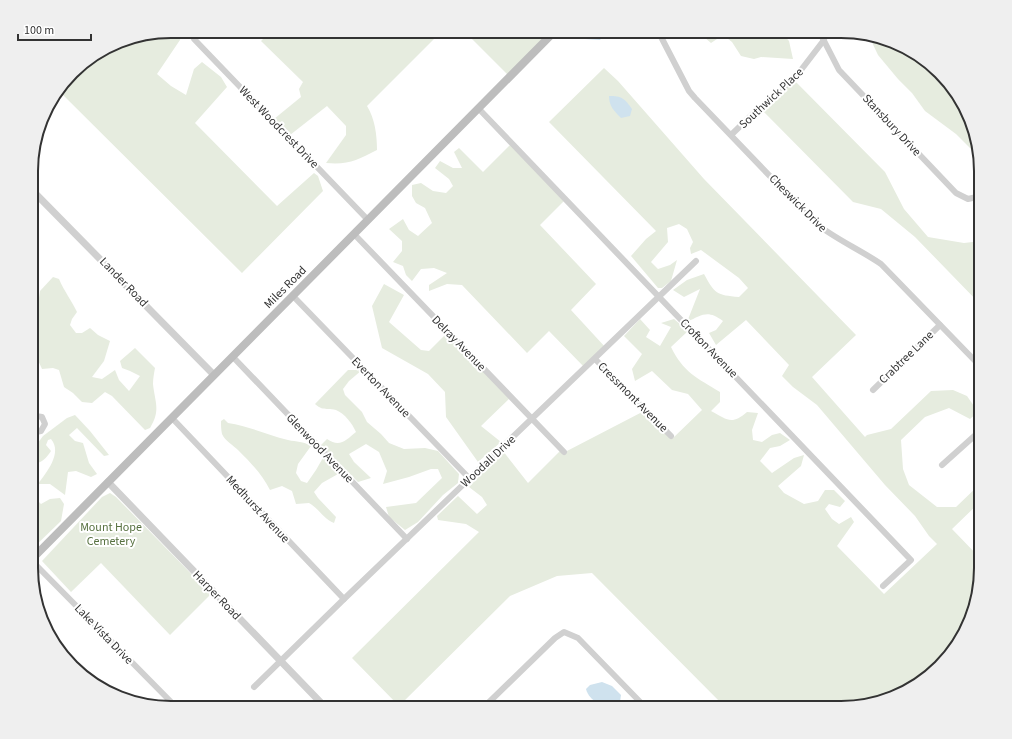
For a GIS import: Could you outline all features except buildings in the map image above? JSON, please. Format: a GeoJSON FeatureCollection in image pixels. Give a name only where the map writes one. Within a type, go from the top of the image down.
{"type":"FeatureCollection","features":[{"type":"Feature","properties":{"kind":"main road","name":"Miles Road"},"geometry":{"type":"LineString","coordinates":[[38,554],[549,38]]}},
{"type":"Feature","properties":{"kind":"street","name":"West Woodcrest Drive"},"geometry":{"type":"LineString","coordinates":[[194,38],[368,220]]}},
{"type":"Feature","properties":{"kind":"street","name":"Cheswick Drive"},"geometry":{"type":"LineString","coordinates":[[662,38],[689,91],[814,222],[828,233],[881,264],[974,360]]}},
{"type":"Feature","properties":{"kind":"street","name":"Southwick Place"},"geometry":{"type":"LineString","coordinates":[[731,135],[801,70],[824,40]]}},
{"type":"Feature","properties":{"kind":"street","name":"Stansbury Drive"},"geometry":{"type":"LineString","coordinates":[[824,40],[839,70],[956,193],[968,199],[974,198]]}},
{"type":"Feature","properties":{"kind":"street","name":"Crofton Avenue"},"geometry":{"type":"LineString","coordinates":[[479,109],[660,296],[911,560],[883,586]]}},
{"type":"Feature","properties":{"kind":"street","name":"Lander Road"},"geometry":{"type":"LineString","coordinates":[[38,196],[214,375]]}},
{"type":"Feature","properties":{"kind":"street","name":"Delray Avenue"},"geometry":{"type":"LineString","coordinates":[[354,234],[564,452]]}},
{"type":"Feature","properties":{"kind":"street","name":"Woodall Drive"},"geometry":{"type":"LineString","coordinates":[[254,687],[696,262]]}},
{"type":"Feature","properties":{"kind":"street","name":"Everton Avenue"},"geometry":{"type":"LineString","coordinates":[[293,296],[470,478]]}},
{"type":"Feature","properties":{"kind":"street","name":"Crabtree Lane"},"geometry":{"type":"LineString","coordinates":[[873,390],[940,325]]}},
{"type":"Feature","properties":{"kind":"street","name":"Glenwood Avenue"},"geometry":{"type":"LineString","coordinates":[[233,357],[407,539]]}},
{"type":"Feature","properties":{"kind":"street","name":"Cressmont Avenue"},"geometry":{"type":"LineString","coordinates":[[595,359],[671,436]]}},
{"type":"Feature","properties":{"kind":"street"},"geometry":{"type":"LineString","coordinates":[[38,416],[45,422],[43,430],[38,431]]}},
{"type":"Feature","properties":{"kind":"street","name":"Medhurst Avenue"},"geometry":{"type":"LineString","coordinates":[[172,418],[344,599]]}},
{"type":"Feature","properties":{"kind":"street"},"geometry":{"type":"LineString","coordinates":[[942,465],[974,436]]}},
{"type":"Feature","properties":{"kind":"street","name":"Harper Road"},"geometry":{"type":"LineString","coordinates":[[108,482],[319,701]]}},
{"type":"Feature","properties":{"kind":"street","name":"Lake Vista Drive"},"geometry":{"type":"LineString","coordinates":[[38,566],[170,701]]}},
{"type":"Feature","properties":{"kind":"street"},"geometry":{"type":"LineString","coordinates":[[490,701],[555,638],[564,632],[578,638],[639,701]]}},
{"type":"Feature","properties":{"kind":"green space"},"geometry":{"type":"Polygon","coordinates":[[[180,38],[157,74],[171,86],[186,95],[194,69],[202,62],[221,77],[227,87],[195,123],[277,206],[314,173],[318,176],[323,191],[242,273],[62,94],[71,83],[90,65],[120,48],[136,43],[153,39],[180,38]]]}},
{"type":"Feature","properties":{"kind":"green space"},"geometry":{"type":"Polygon","coordinates":[[[264,38],[435,38],[367,106],[375,127],[377,150],[353,161],[341,163],[326,163],[346,135],[346,126],[327,106],[290,135],[274,119],[301,97],[299,89],[303,82],[261,41],[264,38]]]}},
{"type":"Feature","properties":{"kind":"green space"},"geometry":{"type":"Polygon","coordinates":[[[471,38],[549,38],[510,77],[471,38]]]}},
{"type":"Feature","properties":{"kind":"green space"},"geometry":{"type":"Polygon","coordinates":[[[705,38],[718,38],[711,43],[705,38]]]}},
{"type":"Feature","properties":{"kind":"green space"},"geometry":{"type":"Polygon","coordinates":[[[727,38],[786,38],[789,41],[793,59],[761,57],[754,59],[741,56],[732,42],[727,38]]]}},
{"type":"Feature","properties":{"kind":"green space"},"geometry":{"type":"Polygon","coordinates":[[[872,42],[892,48],[908,56],[922,65],[932,74],[956,104],[964,120],[972,150],[956,134],[925,111],[912,93],[878,55],[872,42]]]}},
{"type":"Feature","properties":{"kind":"green space"},"geometry":{"type":"Polygon","coordinates":[[[604,68],[618,81],[704,179],[856,335],[812,377],[865,437],[867,435],[891,429],[931,391],[953,390],[967,396],[974,406],[974,416],[970,419],[949,408],[925,417],[901,440],[903,469],[909,485],[937,507],[956,507],[974,490],[974,508],[952,529],[974,552],[974,577],[969,603],[964,619],[947,649],[922,674],[892,691],[859,700],[719,701],[592,573],[557,576],[510,596],[404,701],[394,701],[352,658],[479,532],[466,524],[438,520],[437,516],[458,496],[477,514],[487,505],[482,497],[469,487],[503,451],[528,483],[562,449],[565,452],[646,410],[673,438],[702,410],[688,394],[672,390],[652,371],[635,381],[632,369],[642,354],[624,336],[640,319],[650,330],[646,337],[660,346],[671,327],[661,323],[674,319],[688,331],[671,347],[680,363],[691,374],[720,392],[720,402],[711,411],[729,420],[737,419],[747,412],[758,413],[752,430],[753,440],[762,442],[772,435],[780,433],[790,440],[780,446],[770,448],[760,461],[772,473],[794,458],[804,455],[801,466],[778,486],[784,493],[804,504],[818,501],[825,490],[834,490],[845,501],[840,507],[829,504],[825,509],[832,519],[839,524],[851,517],[854,522],[837,546],[884,594],[937,544],[929,536],[915,516],[885,485],[817,405],[793,387],[782,376],[789,365],[746,320],[716,345],[709,333],[716,330],[723,321],[713,315],[705,314],[687,322],[700,289],[684,297],[673,290],[687,280],[704,274],[711,286],[717,292],[739,297],[748,288],[739,278],[701,250],[691,254],[690,248],[693,242],[687,229],[679,224],[667,228],[668,242],[651,262],[658,269],[670,265],[677,260],[671,281],[662,288],[658,288],[631,256],[646,239],[656,231],[549,122],[604,68]]]}},
{"type":"Feature","properties":{"kind":"green space"},"geometry":{"type":"Polygon","coordinates":[[[793,79],[885,172],[904,209],[928,237],[964,243],[974,242],[974,298],[915,237],[881,209],[853,202],[760,108],[793,79]]]}},
{"type":"Feature","properties":{"kind":"green space"},"geometry":{"type":"Polygon","coordinates":[[[512,143],[566,199],[540,225],[596,284],[571,310],[606,348],[585,368],[549,331],[527,353],[462,285],[447,284],[429,291],[429,285],[447,273],[434,268],[421,269],[412,281],[406,275],[403,266],[393,262],[402,251],[402,241],[389,229],[403,219],[409,230],[418,236],[432,223],[425,208],[416,203],[412,196],[412,185],[421,183],[433,191],[446,193],[453,186],[449,179],[435,168],[440,161],[453,168],[462,168],[454,152],[459,148],[483,172],[512,143]]]}},
{"type":"Feature","properties":{"kind":"green space"},"geometry":{"type":"Polygon","coordinates":[[[53,277],[59,279],[77,312],[70,325],[76,333],[82,333],[90,328],[98,335],[110,341],[104,361],[92,377],[102,379],[115,370],[119,380],[129,391],[140,376],[122,368],[120,361],[135,348],[155,368],[153,384],[156,411],[150,428],[145,430],[112,396],[105,392],[92,403],[82,402],[64,387],[59,370],[53,368],[42,369],[38,360],[38,305],[40,291],[53,277]]]}},
{"type":"Feature","properties":{"kind":"green space"},"geometry":{"type":"Polygon","coordinates":[[[384,284],[404,295],[389,322],[421,350],[429,351],[448,332],[511,397],[481,426],[501,442],[478,462],[446,417],[445,392],[428,374],[382,348],[372,306],[384,284]]]}},
{"type":"Feature","properties":{"kind":"green space"},"geometry":{"type":"Polygon","coordinates":[[[348,370],[362,370],[349,381],[343,389],[345,395],[362,412],[367,422],[389,443],[404,449],[425,448],[438,451],[459,474],[458,483],[443,495],[418,522],[405,530],[389,517],[386,507],[416,503],[442,478],[438,469],[431,469],[383,484],[387,471],[379,452],[366,444],[349,454],[354,462],[371,478],[358,482],[321,445],[327,439],[336,443],[343,442],[356,432],[348,419],[342,414],[333,409],[321,408],[315,404],[348,370]]]}},
{"type":"Feature","properties":{"kind":"green space"},"geometry":{"type":"Polygon","coordinates":[[[75,415],[109,455],[104,456],[77,428],[69,435],[75,441],[83,443],[89,463],[97,474],[91,477],[76,471],[68,472],[65,495],[50,484],[38,484],[52,463],[55,450],[51,439],[48,440],[46,445],[51,451],[38,463],[38,443],[43,436],[67,418],[75,415]]]}},
{"type":"Feature","properties":{"kind":"green space"},"geometry":{"type":"Polygon","coordinates":[[[224,419],[228,423],[243,426],[288,440],[303,442],[311,446],[298,464],[296,473],[301,481],[307,483],[324,456],[340,471],[338,474],[322,483],[314,492],[336,517],[334,523],[327,519],[309,503],[296,504],[292,491],[282,486],[270,490],[256,468],[223,436],[221,431],[221,421],[224,419]]]}},
{"type":"Feature","properties":{"kind":"green space","name":"Mount Hope Cemetery"},"geometry":{"type":"Polygon","coordinates":[[[110,493],[116,497],[211,594],[170,635],[101,563],[71,592],[42,561],[102,497],[110,493]]]}},
{"type":"Feature","properties":{"kind":"green space"},"geometry":{"type":"Polygon","coordinates":[[[60,498],[64,504],[61,521],[38,543],[38,501],[41,504],[50,499],[60,498]]]}},
{"type":"Feature","properties":{"kind":"water"},"geometry":{"type":"Polygon","coordinates":[[[584,38],[601,38],[600,40],[584,38]]]}},
{"type":"Feature","properties":{"kind":"water"},"geometry":{"type":"Polygon","coordinates":[[[609,96],[617,96],[625,100],[632,109],[630,116],[621,118],[612,108],[609,96]]]}},
{"type":"Feature","properties":{"kind":"water"},"geometry":{"type":"Polygon","coordinates":[[[602,682],[612,686],[621,695],[620,701],[595,701],[590,697],[586,689],[590,685],[602,682]]]}}]}
